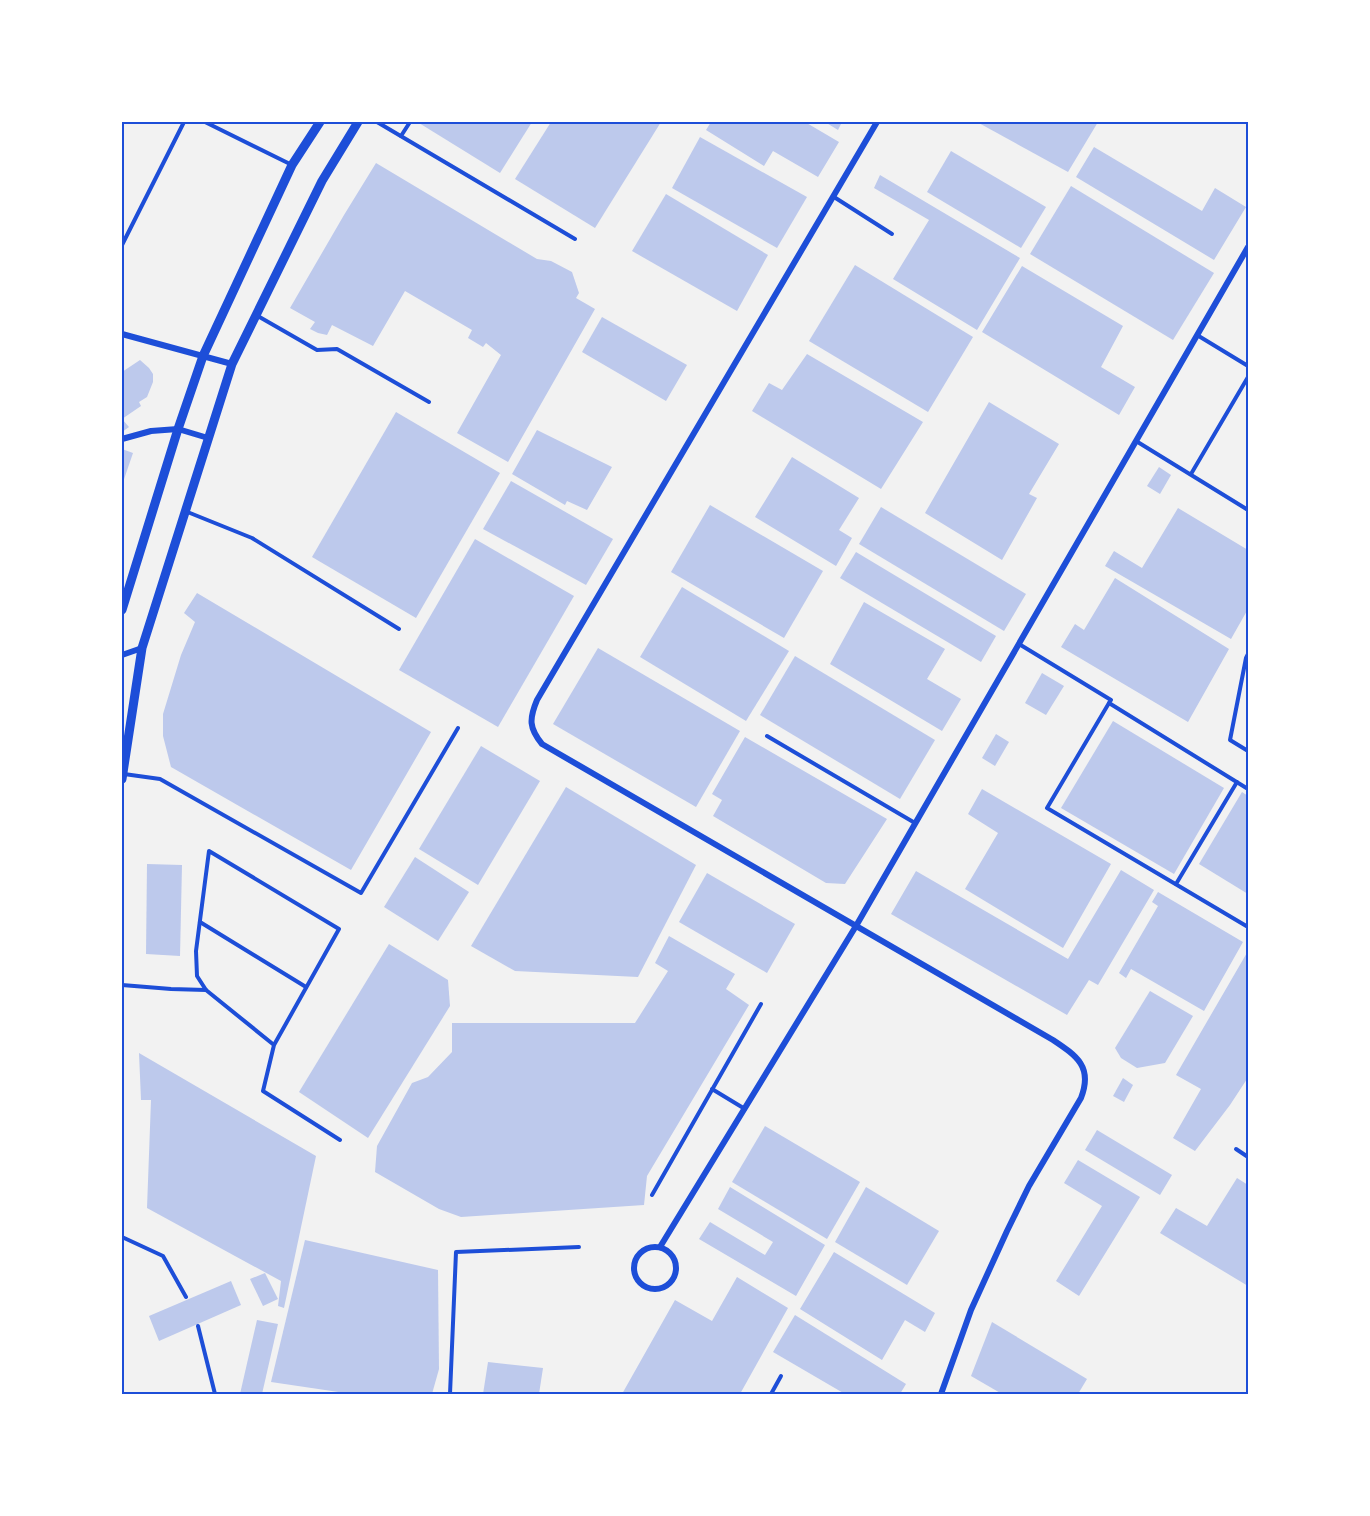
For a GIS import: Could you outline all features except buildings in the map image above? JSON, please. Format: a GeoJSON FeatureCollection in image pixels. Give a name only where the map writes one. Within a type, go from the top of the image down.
{"type":"FeatureCollection","features":[{"type":"Feature","properties":{"kind":"main road"},"geometry":{"type":"LineString","coordinates":[[122,610],[178,429],[203,357],[292,165],[320,122]]}},
{"type":"Feature","properties":{"kind":"main road"},"geometry":{"type":"LineString","coordinates":[[122,776],[142,648],[232,364],[322,181],[358,122]]}},
{"type":"Feature","properties":{"kind":"street"},"geometry":{"type":"LineString","coordinates":[[877,122],[537,700],[531,725],[535,736],[542,744],[1061,1045],[1081,1062],[1086,1078],[1081,1098],[1029,1186],[971,1310],[941,1395]]}},
{"type":"Feature","properties":{"kind":"street"},"geometry":{"type":"LineString","coordinates":[[660,1247],[856,926],[1248,247]]}},
{"type":"Feature","properties":{"kind":"street"},"geometry":{"type":"LineString","coordinates":[[122,334],[232,364]]}},
{"type":"Feature","properties":{"kind":"street"},"geometry":{"type":"LineString","coordinates":[[122,439],[151,431],[178,429],[208,438]]}},
{"type":"Feature","properties":{"kind":"street"},"geometry":{"type":"LineString","coordinates":[[122,655],[142,648]]}},
{"type":"Feature","properties":{"kind":"street"},"geometry":{"type":"LineString","coordinates":[[660,1247],[672,1255],[677,1268],[672,1281],[659,1289],[645,1286],[636,1277],[634,1263],[646,1248],[660,1247]]}},
{"type":"Feature","properties":{"kind":"lane"},"geometry":{"type":"LineString","coordinates":[[122,245],[184,122]]}},
{"type":"Feature","properties":{"kind":"lane"},"geometry":{"type":"LineString","coordinates":[[205,122],[292,165]]}},
{"type":"Feature","properties":{"kind":"lane"},"geometry":{"type":"LineString","coordinates":[[377,122],[575,239]]}},
{"type":"Feature","properties":{"kind":"lane"},"geometry":{"type":"LineString","coordinates":[[401,136],[410,122]]}},
{"type":"Feature","properties":{"kind":"lane"},"geometry":{"type":"LineString","coordinates":[[833,196],[892,234]]}},
{"type":"Feature","properties":{"kind":"lane"},"geometry":{"type":"LineString","coordinates":[[256,315],[317,350],[337,349],[429,402]]}},
{"type":"Feature","properties":{"kind":"lane"},"geometry":{"type":"LineString","coordinates":[[1197,335],[1248,366]]}},
{"type":"Feature","properties":{"kind":"lane"},"geometry":{"type":"LineString","coordinates":[[1191,474],[1248,377]]}},
{"type":"Feature","properties":{"kind":"lane"},"geometry":{"type":"LineString","coordinates":[[1136,441],[1248,510]]}},
{"type":"Feature","properties":{"kind":"lane"},"geometry":{"type":"LineString","coordinates":[[185,510],[252,538],[399,629]]}},
{"type":"Feature","properties":{"kind":"lane"},"geometry":{"type":"LineString","coordinates":[[1019,644],[1111,700],[1047,808],[1248,927]]}},
{"type":"Feature","properties":{"kind":"lane"},"geometry":{"type":"LineString","coordinates":[[1248,654],[1230,740],[1248,751]]}},
{"type":"Feature","properties":{"kind":"lane"},"geometry":{"type":"LineString","coordinates":[[1109,703],[1248,789]]}},
{"type":"Feature","properties":{"kind":"lane"},"geometry":{"type":"LineString","coordinates":[[122,776],[160,779],[361,893],[458,728]]}},
{"type":"Feature","properties":{"kind":"lane"},"geometry":{"type":"LineString","coordinates":[[767,736],[915,823]]}},
{"type":"Feature","properties":{"kind":"lane"},"geometry":{"type":"LineString","coordinates":[[1176,884],[1237,782]]}},
{"type":"Feature","properties":{"kind":"lane"},"geometry":{"type":"LineString","coordinates":[[274,1046],[206,990],[197,976],[196,951],[209,851],[339,929],[274,1046],[263,1091],[340,1140]]}},
{"type":"Feature","properties":{"kind":"lane"},"geometry":{"type":"LineString","coordinates":[[200,922],[306,987]]}},
{"type":"Feature","properties":{"kind":"lane"},"geometry":{"type":"LineString","coordinates":[[122,985],[206,990]]}},
{"type":"Feature","properties":{"kind":"lane"},"geometry":{"type":"LineString","coordinates":[[652,1195],[761,1004]]}},
{"type":"Feature","properties":{"kind":"lane"},"geometry":{"type":"LineString","coordinates":[[712,1089],[745,1109]]}},
{"type":"Feature","properties":{"kind":"lane"},"geometry":{"type":"LineString","coordinates":[[1236,1149],[1248,1157]]}},
{"type":"Feature","properties":{"kind":"lane"},"geometry":{"type":"LineString","coordinates":[[122,1237],[163,1256],[186,1297]]}},
{"type":"Feature","properties":{"kind":"lane"},"geometry":{"type":"LineString","coordinates":[[450,1395],[456,1252],[579,1247]]}},
{"type":"Feature","properties":{"kind":"lane"},"geometry":{"type":"LineString","coordinates":[[198,1326],[215,1395]]}},
{"type":"Feature","properties":{"kind":"lane"},"geometry":{"type":"LineString","coordinates":[[771,1395],[781,1376]]}}]}
